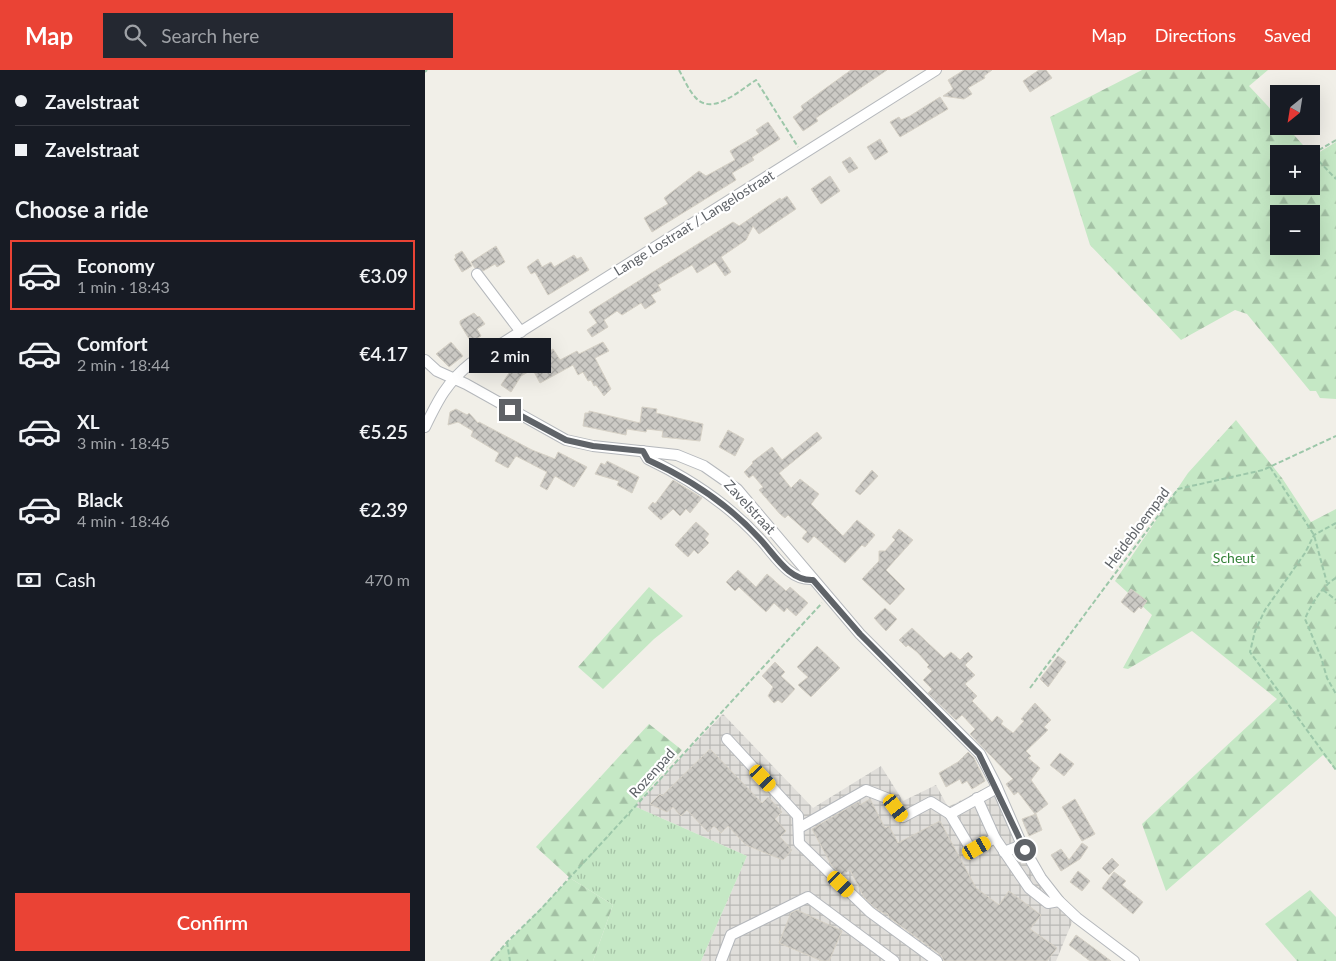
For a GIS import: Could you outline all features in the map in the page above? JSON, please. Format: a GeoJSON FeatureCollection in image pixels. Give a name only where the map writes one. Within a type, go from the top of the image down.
{"type":"FeatureCollection","features":[{"type":"Feature","properties":{"kind":"street","name":"Lange Lostraat / Langelostraat"},"geometry":{"type":"LineString","coordinates":[[425,427],[443,392],[453,378],[471,363],[937,70]]}},
{"type":"Feature","properties":{"kind":"street"},"geometry":{"type":"LineString","coordinates":[[477,274],[521,332]]}},
{"type":"Feature","properties":{"kind":"street","name":"Zavelstraat"},"geometry":{"type":"LineString","coordinates":[[425,360],[437,371],[566,440],[593,446],[677,455],[691,460],[726,480],[751,504],[860,634],[979,754],[997,788],[1022,844],[1041,878],[1059,901],[1077,918],[1134,961]]}},
{"type":"Feature","properties":{"kind":"street","name":"Zavelstraat"},"geometry":{"type":"LineString","coordinates":[[643,451],[648,460],[713,496],[760,538],[792,573],[800,579],[813,580]]}},
{"type":"Feature","properties":{"kind":"street"},"geometry":{"type":"LineString","coordinates":[[727,739],[798,816],[799,843],[869,912],[937,961]]}},
{"type":"Feature","properties":{"kind":"street"},"geometry":{"type":"LineString","coordinates":[[950,814],[997,788]]}},
{"type":"Feature","properties":{"kind":"street"},"geometry":{"type":"LineString","coordinates":[[799,828],[866,790],[889,799],[903,817],[931,802],[950,814],[969,846],[977,848],[995,838]]}},
{"type":"Feature","properties":{"kind":"street"},"geometry":{"type":"LineString","coordinates":[[977,798],[1003,852],[1029,888],[1048,903],[1059,901]]}},
{"type":"Feature","properties":{"kind":"street"},"geometry":{"type":"LineString","coordinates":[[1003,852],[1022,844]]}},
{"type":"Feature","properties":{"kind":"street"},"geometry":{"type":"LineString","coordinates":[[721,961],[731,935],[808,897],[890,960]]}},
{"type":"Feature","properties":{"kind":"path"},"geometry":{"type":"LineString","coordinates":[[679,70],[694,96],[708,105],[719,103],[756,80],[802,154]]}},
{"type":"Feature","properties":{"kind":"path"},"geometry":{"type":"LineString","coordinates":[[1336,140],[1313,154],[1336,179]]}},
{"type":"Feature","properties":{"kind":"path","name":"Heidebloempad"},"geometry":{"type":"LineString","coordinates":[[1030,688],[1178,489],[1270,467],[1336,436]]}},
{"type":"Feature","properties":{"kind":"path"},"geometry":{"type":"LineString","coordinates":[[1270,467],[1314,535],[1327,583]]}},
{"type":"Feature","properties":{"kind":"path"},"geometry":{"type":"LineString","coordinates":[[1336,523],[1314,535],[1305,552],[1265,610],[1255,631],[1250,652],[1336,770]]}},
{"type":"Feature","properties":{"kind":"path"},"geometry":{"type":"LineString","coordinates":[[1336,578],[1327,583],[1310,606],[1305,619],[1327,678],[1336,694]]}},
{"type":"Feature","properties":{"kind":"path"},"geometry":{"type":"LineString","coordinates":[[1323,590],[1336,600]]}},
{"type":"Feature","properties":{"kind":"path","name":"Rozenpad"},"geometry":{"type":"LineString","coordinates":[[491,961],[507,942],[541,910],[828,597]]}},
{"type":"Feature","properties":{"kind":"path"},"geometry":{"type":"LineString","coordinates":[[507,942],[510,961]]}},
{"type":"Feature","properties":{"kind":"shaded area"},"geometry":{"type":"Polygon","coordinates":[[[723,714],[813,808],[881,766],[903,801],[936,785],[948,807],[995,783],[1022,845],[1073,920],[1056,961],[701,961],[747,856],[634,806],[723,714]]]}},
{"type":"Feature","properties":{"kind":"green space"},"geometry":{"type":"Polygon","coordinates":[[[1142,70],[1268,70],[1249,86],[1270,108],[1270,135],[1294,135],[1303,145],[1270,145],[1270,195],[1320,195],[1320,152],[1336,142],[1336,399],[1320,398],[1316,391],[1310,391],[1247,314],[1235,310],[1181,340],[1090,245],[1050,117],[1142,70]]]}},
{"type":"Feature","properties":{"kind":"green space","name":"Scheut"},"geometry":{"type":"Polygon","coordinates":[[[1236,420],[1282,478],[1311,522],[1336,509],[1336,770],[1323,755],[1166,891],[1142,824],[1277,699],[1192,631],[1128,669],[1123,668],[1152,615],[1115,581],[1188,473],[1236,420]]]}},
{"type":"Feature","properties":{"kind":"green space"},"geometry":{"type":"Polygon","coordinates":[[[649,587],[683,616],[654,639],[603,689],[578,667],[649,587]]]}},
{"type":"Feature","properties":{"kind":"green space"},"geometry":{"type":"Polygon","coordinates":[[[649,724],[682,750],[606,840],[570,878],[536,847],[649,724]]]}},
{"type":"Feature","properties":{"kind":"green space"},"geometry":{"type":"Polygon","coordinates":[[[634,806],[747,856],[701,961],[593,961],[613,905],[570,878],[634,806]]]}},
{"type":"Feature","properties":{"kind":"green space"},"geometry":{"type":"Polygon","coordinates":[[[570,878],[613,905],[593,961],[490,961],[570,878]]]}},
{"type":"Feature","properties":{"kind":"green space"},"geometry":{"type":"Polygon","coordinates":[[[1310,890],[1336,917],[1336,961],[1297,961],[1265,924],[1310,890]]]}},
{"type":"Feature","properties":{"kind":"building"},"geometry":{"type":"Polygon","coordinates":[[[851,70],[887,70],[816,118],[818,121],[803,131],[793,117],[803,110],[801,106],[851,70]]]}},
{"type":"Feature","properties":{"kind":"building"},"geometry":{"type":"Polygon","coordinates":[[[964,70],[992,70],[984,76],[985,78],[968,88],[972,94],[964,99],[943,96],[953,89],[948,80],[964,70]]]}},
{"type":"Feature","properties":{"kind":"building"},"geometry":{"type":"Polygon","coordinates":[[[1039,70],[1046,70],[1052,78],[1030,92],[1023,81],[1039,70]]]}},
{"type":"Feature","properties":{"kind":"building"},"geometry":{"type":"Polygon","coordinates":[[[940,97],[948,109],[900,137],[890,122],[899,117],[901,120],[910,116],[940,97]]]}},
{"type":"Feature","properties":{"kind":"building"},"geometry":{"type":"Polygon","coordinates":[[[768,122],[780,139],[752,157],[754,160],[732,173],[736,180],[652,232],[644,218],[668,204],[664,198],[699,171],[706,176],[735,160],[730,151],[759,134],[756,130],[768,122]]]}},
{"type":"Feature","properties":{"kind":"building"},"geometry":{"type":"Polygon","coordinates":[[[880,139],[888,152],[875,160],[867,147],[880,139]]]}},
{"type":"Feature","properties":{"kind":"building"},"geometry":{"type":"Polygon","coordinates":[[[850,157],[858,168],[849,173],[842,162],[850,157]]]}},
{"type":"Feature","properties":{"kind":"building"},"geometry":{"type":"Polygon","coordinates":[[[830,176],[840,191],[821,204],[811,189],[830,176]]]}},
{"type":"Feature","properties":{"kind":"building"},"geometry":{"type":"Polygon","coordinates":[[[787,196],[796,209],[759,234],[753,226],[746,240],[721,257],[731,272],[725,276],[715,262],[697,273],[692,265],[658,285],[661,290],[651,295],[656,302],[645,309],[641,303],[622,315],[617,311],[604,320],[608,327],[592,337],[587,330],[597,323],[589,312],[733,222],[739,226],[780,198],[781,200],[787,196]]]}},
{"type":"Feature","properties":{"kind":"building"},"geometry":{"type":"Polygon","coordinates":[[[496,246],[505,262],[497,267],[495,264],[483,271],[475,268],[471,262],[496,246]]]}},
{"type":"Feature","properties":{"kind":"building"},"geometry":{"type":"Polygon","coordinates":[[[462,251],[472,266],[462,272],[454,259],[456,258],[455,255],[462,251]]]}},
{"type":"Feature","properties":{"kind":"building"},"geometry":{"type":"Polygon","coordinates":[[[574,255],[577,259],[581,257],[589,270],[548,295],[535,272],[531,274],[527,267],[538,259],[542,267],[551,262],[554,267],[574,255]]]}},
{"type":"Feature","properties":{"kind":"building"},"geometry":{"type":"Polygon","coordinates":[[[474,313],[485,324],[477,329],[481,336],[471,342],[460,321],[474,313]]]}},
{"type":"Feature","properties":{"kind":"building"},"geometry":{"type":"Polygon","coordinates":[[[451,342],[463,356],[449,367],[436,354],[451,342]]]}},
{"type":"Feature","properties":{"kind":"building"},"geometry":{"type":"Polygon","coordinates":[[[603,342],[609,351],[595,358],[611,389],[604,396],[591,380],[588,381],[583,372],[578,375],[573,365],[540,383],[533,370],[545,363],[541,356],[553,349],[560,360],[577,351],[579,354],[603,342]]]}},
{"type":"Feature","properties":{"kind":"building"},"geometry":{"type":"Polygon","coordinates":[[[523,362],[528,372],[521,376],[511,392],[501,385],[513,367],[523,362]]]}},
{"type":"Feature","properties":{"kind":"building"},"geometry":{"type":"Polygon","coordinates":[[[642,407],[657,409],[656,413],[703,424],[700,441],[662,437],[663,431],[647,429],[646,432],[627,429],[626,435],[583,426],[585,413],[589,413],[589,411],[640,423],[642,407]]]}},
{"type":"Feature","properties":{"kind":"building"},"geometry":{"type":"Polygon","coordinates":[[[456,409],[467,415],[469,413],[478,423],[532,450],[555,459],[558,452],[587,467],[574,487],[555,476],[547,490],[540,486],[547,472],[516,456],[508,468],[495,461],[499,453],[471,436],[473,431],[458,422],[448,425],[450,412],[456,409]]]}},
{"type":"Feature","properties":{"kind":"building"},"geometry":{"type":"Polygon","coordinates":[[[728,430],[744,439],[735,456],[719,447],[728,430]]]}},
{"type":"Feature","properties":{"kind":"building"},"geometry":{"type":"Polygon","coordinates":[[[817,432],[822,438],[779,473],[791,488],[800,479],[819,494],[811,504],[843,536],[857,520],[875,535],[865,547],[862,545],[845,563],[814,536],[808,543],[802,538],[807,532],[788,515],[785,518],[780,514],[759,490],[763,487],[753,475],[749,478],[744,472],[752,462],[772,447],[782,460],[817,432]]]}},
{"type":"Feature","properties":{"kind":"building"},"geometry":{"type":"Polygon","coordinates":[[[607,461],[639,477],[632,493],[617,485],[619,481],[595,474],[601,463],[605,465],[607,461]]]}},
{"type":"Feature","properties":{"kind":"building"},"geometry":{"type":"Polygon","coordinates":[[[872,470],[878,476],[860,495],[855,491],[872,470]]]}},
{"type":"Feature","properties":{"kind":"building"},"geometry":{"type":"Polygon","coordinates":[[[673,480],[702,498],[690,513],[686,509],[680,516],[673,509],[661,520],[648,508],[653,502],[655,504],[673,480]]]}},
{"type":"Feature","properties":{"kind":"building"},"geometry":{"type":"Polygon","coordinates":[[[696,522],[709,534],[705,539],[709,543],[698,554],[694,550],[688,557],[675,545],[696,522]]]}},
{"type":"Feature","properties":{"kind":"building"},"geometry":{"type":"Polygon","coordinates":[[[899,529],[913,540],[886,570],[905,589],[890,605],[862,579],[879,561],[879,551],[885,551],[895,540],[892,537],[899,529]]]}},
{"type":"Feature","properties":{"kind":"building"},"geometry":{"type":"Polygon","coordinates":[[[738,570],[756,587],[767,574],[786,591],[790,587],[808,603],[796,616],[787,608],[784,612],[774,603],[766,612],[739,587],[735,591],[726,582],[738,570]]]}},
{"type":"Feature","properties":{"kind":"building"},"geometry":{"type":"Polygon","coordinates":[[[1131,589],[1147,601],[1141,609],[1139,607],[1134,613],[1121,602],[1131,589]]]}},
{"type":"Feature","properties":{"kind":"building"},"geometry":{"type":"Polygon","coordinates":[[[885,608],[897,619],[886,631],[874,618],[885,608]]]}},
{"type":"Feature","properties":{"kind":"building"},"geometry":{"type":"Polygon","coordinates":[[[912,628],[944,658],[951,652],[960,660],[968,652],[973,657],[965,665],[975,675],[965,684],[977,696],[972,701],[992,722],[997,716],[1003,721],[1001,724],[1013,733],[1024,721],[1021,719],[1035,703],[1051,720],[1044,727],[1048,730],[1026,751],[1031,756],[1028,758],[1040,768],[1031,780],[1048,804],[1035,814],[1018,792],[1014,795],[1006,784],[1013,779],[970,734],[975,729],[962,715],[956,720],[928,693],[932,689],[923,680],[932,671],[927,667],[929,665],[917,652],[908,645],[906,647],[899,640],[912,628]]]}},
{"type":"Feature","properties":{"kind":"building"},"geometry":{"type":"Polygon","coordinates":[[[817,646],[840,668],[811,697],[798,685],[808,677],[797,667],[817,646]]]}},
{"type":"Feature","properties":{"kind":"building"},"geometry":{"type":"Polygon","coordinates":[[[1058,656],[1066,662],[1048,687],[1040,679],[1058,656]]]}},
{"type":"Feature","properties":{"kind":"building"},"geometry":{"type":"Polygon","coordinates":[[[775,662],[785,672],[781,676],[795,689],[782,703],[778,700],[774,703],[768,696],[773,687],[762,676],[775,662]]]}},
{"type":"Feature","properties":{"kind":"building"},"geometry":{"type":"Polygon","coordinates":[[[710,749],[762,803],[768,797],[782,812],[775,819],[786,831],[780,837],[792,850],[783,860],[746,845],[728,826],[721,833],[714,826],[708,832],[687,810],[681,816],[673,807],[667,812],[650,804],[660,794],[662,796],[710,749]]]}},
{"type":"Feature","properties":{"kind":"building"},"geometry":{"type":"Polygon","coordinates":[[[968,752],[974,758],[985,781],[972,789],[967,781],[962,784],[960,779],[946,787],[939,773],[958,762],[968,752]]]}},
{"type":"Feature","properties":{"kind":"building"},"geometry":{"type":"Polygon","coordinates":[[[1060,753],[1074,764],[1064,776],[1050,765],[1060,753]]]}},
{"type":"Feature","properties":{"kind":"building"},"geometry":{"type":"Polygon","coordinates":[[[870,799],[885,828],[889,826],[898,843],[940,821],[976,888],[999,905],[1009,891],[1041,915],[1030,929],[1057,948],[1047,961],[944,961],[941,955],[890,918],[887,913],[885,914],[874,907],[864,897],[850,870],[842,875],[832,866],[812,829],[858,802],[860,805],[870,799]]]}},
{"type":"Feature","properties":{"kind":"building"},"geometry":{"type":"Polygon","coordinates":[[[1075,799],[1095,834],[1082,841],[1062,807],[1075,799]]]}},
{"type":"Feature","properties":{"kind":"building"},"geometry":{"type":"Polygon","coordinates":[[[1036,814],[1042,830],[1029,836],[1022,819],[1036,814]]]}},
{"type":"Feature","properties":{"kind":"building"},"geometry":{"type":"Polygon","coordinates":[[[1082,843],[1088,847],[1080,859],[1061,871],[1051,855],[1061,849],[1069,860],[1082,843]]]}},
{"type":"Feature","properties":{"kind":"building"},"geometry":{"type":"Polygon","coordinates":[[[1112,858],[1119,865],[1109,875],[1102,868],[1112,858]]]}},
{"type":"Feature","properties":{"kind":"building"},"geometry":{"type":"Polygon","coordinates":[[[1078,871],[1090,881],[1082,891],[1070,882],[1078,871]]]}},
{"type":"Feature","properties":{"kind":"building"},"geometry":{"type":"Polygon","coordinates":[[[1114,872],[1126,881],[1122,885],[1143,902],[1133,914],[1102,888],[1114,872]]]}},
{"type":"Feature","properties":{"kind":"building"},"geometry":{"type":"Polygon","coordinates":[[[797,910],[842,931],[829,961],[822,961],[779,943],[791,913],[797,910]]]}},
{"type":"Feature","properties":{"kind":"building"},"geometry":{"type":"Polygon","coordinates":[[[1076,935],[1111,961],[1090,961],[1069,945],[1076,935]]]}},
{"type":"Feature","properties":{"kind":"route"},"geometry":{"type":"LineString","coordinates":[[510,410],[566,440],[593,446],[643,451],[648,460],[668,469],[713,496],[760,538],[792,573],[800,579],[813,580],[860,634],[984,760],[1025,850]]}}]}
